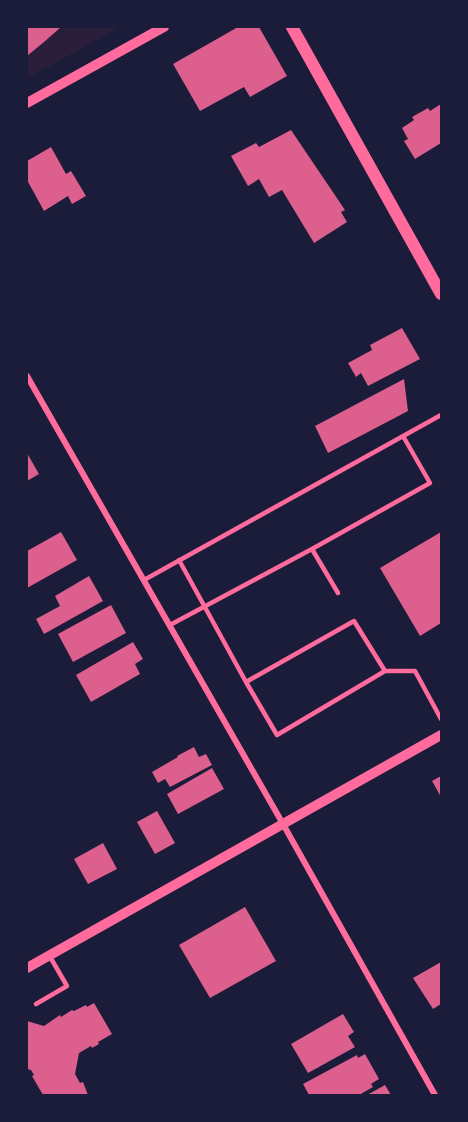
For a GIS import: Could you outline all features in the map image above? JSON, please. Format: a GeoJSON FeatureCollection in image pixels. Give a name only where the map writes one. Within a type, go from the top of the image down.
{"type":"FeatureCollection","features":[{"type":"Feature","properties":{"kind":"main road"},"geometry":{"type":"LineString","coordinates":[[292,27],[441,294]]}},
{"type":"Feature","properties":{"kind":"street"},"geometry":{"type":"LineString","coordinates":[[27,103],[164,27]]}},
{"type":"Feature","properties":{"kind":"street"},"geometry":{"type":"LineString","coordinates":[[27,376],[435,1095]]}},
{"type":"Feature","properties":{"kind":"street"},"geometry":{"type":"LineString","coordinates":[[27,968],[441,735]]}},
{"type":"Feature","properties":{"kind":"lane"},"geometry":{"type":"LineString","coordinates":[[144,580],[441,415]]}},
{"type":"Feature","properties":{"kind":"lane"},"geometry":{"type":"LineString","coordinates":[[170,625],[430,483],[403,436]]}},
{"type":"Feature","properties":{"kind":"lane"},"geometry":{"type":"LineString","coordinates":[[312,549],[338,593]]}},
{"type":"Feature","properties":{"kind":"lane"},"geometry":{"type":"LineString","coordinates":[[179,560],[277,735],[385,671],[414,672],[441,719]]}},
{"type":"Feature","properties":{"kind":"lane"},"geometry":{"type":"LineString","coordinates":[[246,682],[354,621],[385,671]]}},
{"type":"Feature","properties":{"kind":"lane"},"geometry":{"type":"LineString","coordinates":[[36,1004],[67,986],[50,955]]}},
{"type":"Feature","properties":{"kind":"shaded area"},"geometry":{"type":"Polygon","coordinates":[[[27,27],[120,27],[27,79],[27,27]]]}},
{"type":"Feature","properties":{"kind":"building"},"geometry":{"type":"Polygon","coordinates":[[[27,27],[61,27],[27,56],[27,27]]]}},
{"type":"Feature","properties":{"kind":"building"},"geometry":{"type":"Polygon","coordinates":[[[238,27],[259,27],[287,76],[250,97],[244,87],[200,111],[173,64],[238,27]]]}},
{"type":"Feature","properties":{"kind":"building"},"geometry":{"type":"Polygon","coordinates":[[[441,104],[441,143],[415,159],[404,141],[408,139],[402,128],[414,120],[412,117],[428,108],[430,111],[441,104]]]}},
{"type":"Feature","properties":{"kind":"building"},"geometry":{"type":"Polygon","coordinates":[[[291,130],[345,210],[341,212],[347,222],[314,243],[282,190],[269,197],[259,179],[248,186],[231,156],[256,143],[259,147],[291,130]]]}},
{"type":"Feature","properties":{"kind":"building"},"geometry":{"type":"Polygon","coordinates":[[[51,147],[66,174],[71,171],[86,196],[72,204],[68,196],[44,211],[27,180],[27,161],[51,147]]]}},
{"type":"Feature","properties":{"kind":"building"},"geometry":{"type":"Polygon","coordinates":[[[402,328],[420,359],[368,386],[361,373],[356,377],[348,363],[372,350],[370,345],[402,328]]]}},
{"type":"Feature","properties":{"kind":"building"},"geometry":{"type":"Polygon","coordinates":[[[404,379],[408,411],[328,453],[315,426],[404,379]]]}},
{"type":"Feature","properties":{"kind":"building"},"geometry":{"type":"Polygon","coordinates":[[[27,453],[39,474],[27,481],[27,453]]]}},
{"type":"Feature","properties":{"kind":"building"},"geometry":{"type":"Polygon","coordinates":[[[61,532],[77,560],[27,588],[27,551],[61,532]]]}},
{"type":"Feature","properties":{"kind":"building"},"geometry":{"type":"Polygon","coordinates":[[[441,532],[441,623],[420,636],[380,568],[441,532]]]}},
{"type":"Feature","properties":{"kind":"building"},"geometry":{"type":"Polygon","coordinates":[[[89,576],[103,601],[44,634],[36,619],[60,606],[55,596],[89,576]]]}},
{"type":"Feature","properties":{"kind":"building"},"geometry":{"type":"Polygon","coordinates":[[[111,605],[126,633],[73,662],[58,634],[111,605]]]}},
{"type":"Feature","properties":{"kind":"building"},"geometry":{"type":"Polygon","coordinates":[[[133,642],[143,659],[135,664],[140,674],[91,702],[76,675],[133,642]]]}},
{"type":"Feature","properties":{"kind":"building"},"geometry":{"type":"Polygon","coordinates":[[[194,747],[199,757],[206,754],[212,765],[170,787],[165,779],[158,783],[152,772],[194,747]]]}},
{"type":"Feature","properties":{"kind":"building"},"geometry":{"type":"Polygon","coordinates":[[[212,768],[224,789],[178,814],[167,794],[212,768]]]}},
{"type":"Feature","properties":{"kind":"building"},"geometry":{"type":"Polygon","coordinates":[[[441,776],[441,797],[432,781],[441,776]]]}},
{"type":"Feature","properties":{"kind":"building"},"geometry":{"type":"Polygon","coordinates":[[[157,811],[175,843],[155,854],[137,822],[157,811]]]}},
{"type":"Feature","properties":{"kind":"building"},"geometry":{"type":"Polygon","coordinates":[[[103,843],[117,869],[88,884],[74,859],[103,843]]]}},
{"type":"Feature","properties":{"kind":"building"},"geometry":{"type":"Polygon","coordinates":[[[245,907],[276,961],[210,998],[179,945],[245,907]]]}},
{"type":"Feature","properties":{"kind":"building"},"geometry":{"type":"Polygon","coordinates":[[[441,962],[441,1004],[433,1009],[413,978],[441,962]]]}},
{"type":"Feature","properties":{"kind":"building"},"geometry":{"type":"Polygon","coordinates":[[[94,1003],[112,1034],[98,1042],[99,1044],[79,1053],[75,1074],[80,1083],[83,1082],[88,1095],[43,1095],[31,1070],[27,1069],[27,1021],[44,1026],[60,1015],[61,1017],[72,1010],[94,1003]]]}},
{"type":"Feature","properties":{"kind":"building"},"geometry":{"type":"Polygon","coordinates":[[[343,1014],[354,1032],[348,1036],[355,1047],[308,1073],[291,1044],[343,1014]]]}},
{"type":"Feature","properties":{"kind":"building"},"geometry":{"type":"Polygon","coordinates":[[[365,1054],[379,1079],[371,1084],[373,1087],[359,1095],[309,1095],[303,1084],[357,1055],[358,1058],[365,1054]]]}},
{"type":"Feature","properties":{"kind":"building"},"geometry":{"type":"Polygon","coordinates":[[[385,1085],[391,1095],[367,1095],[385,1085]]]}}]}
